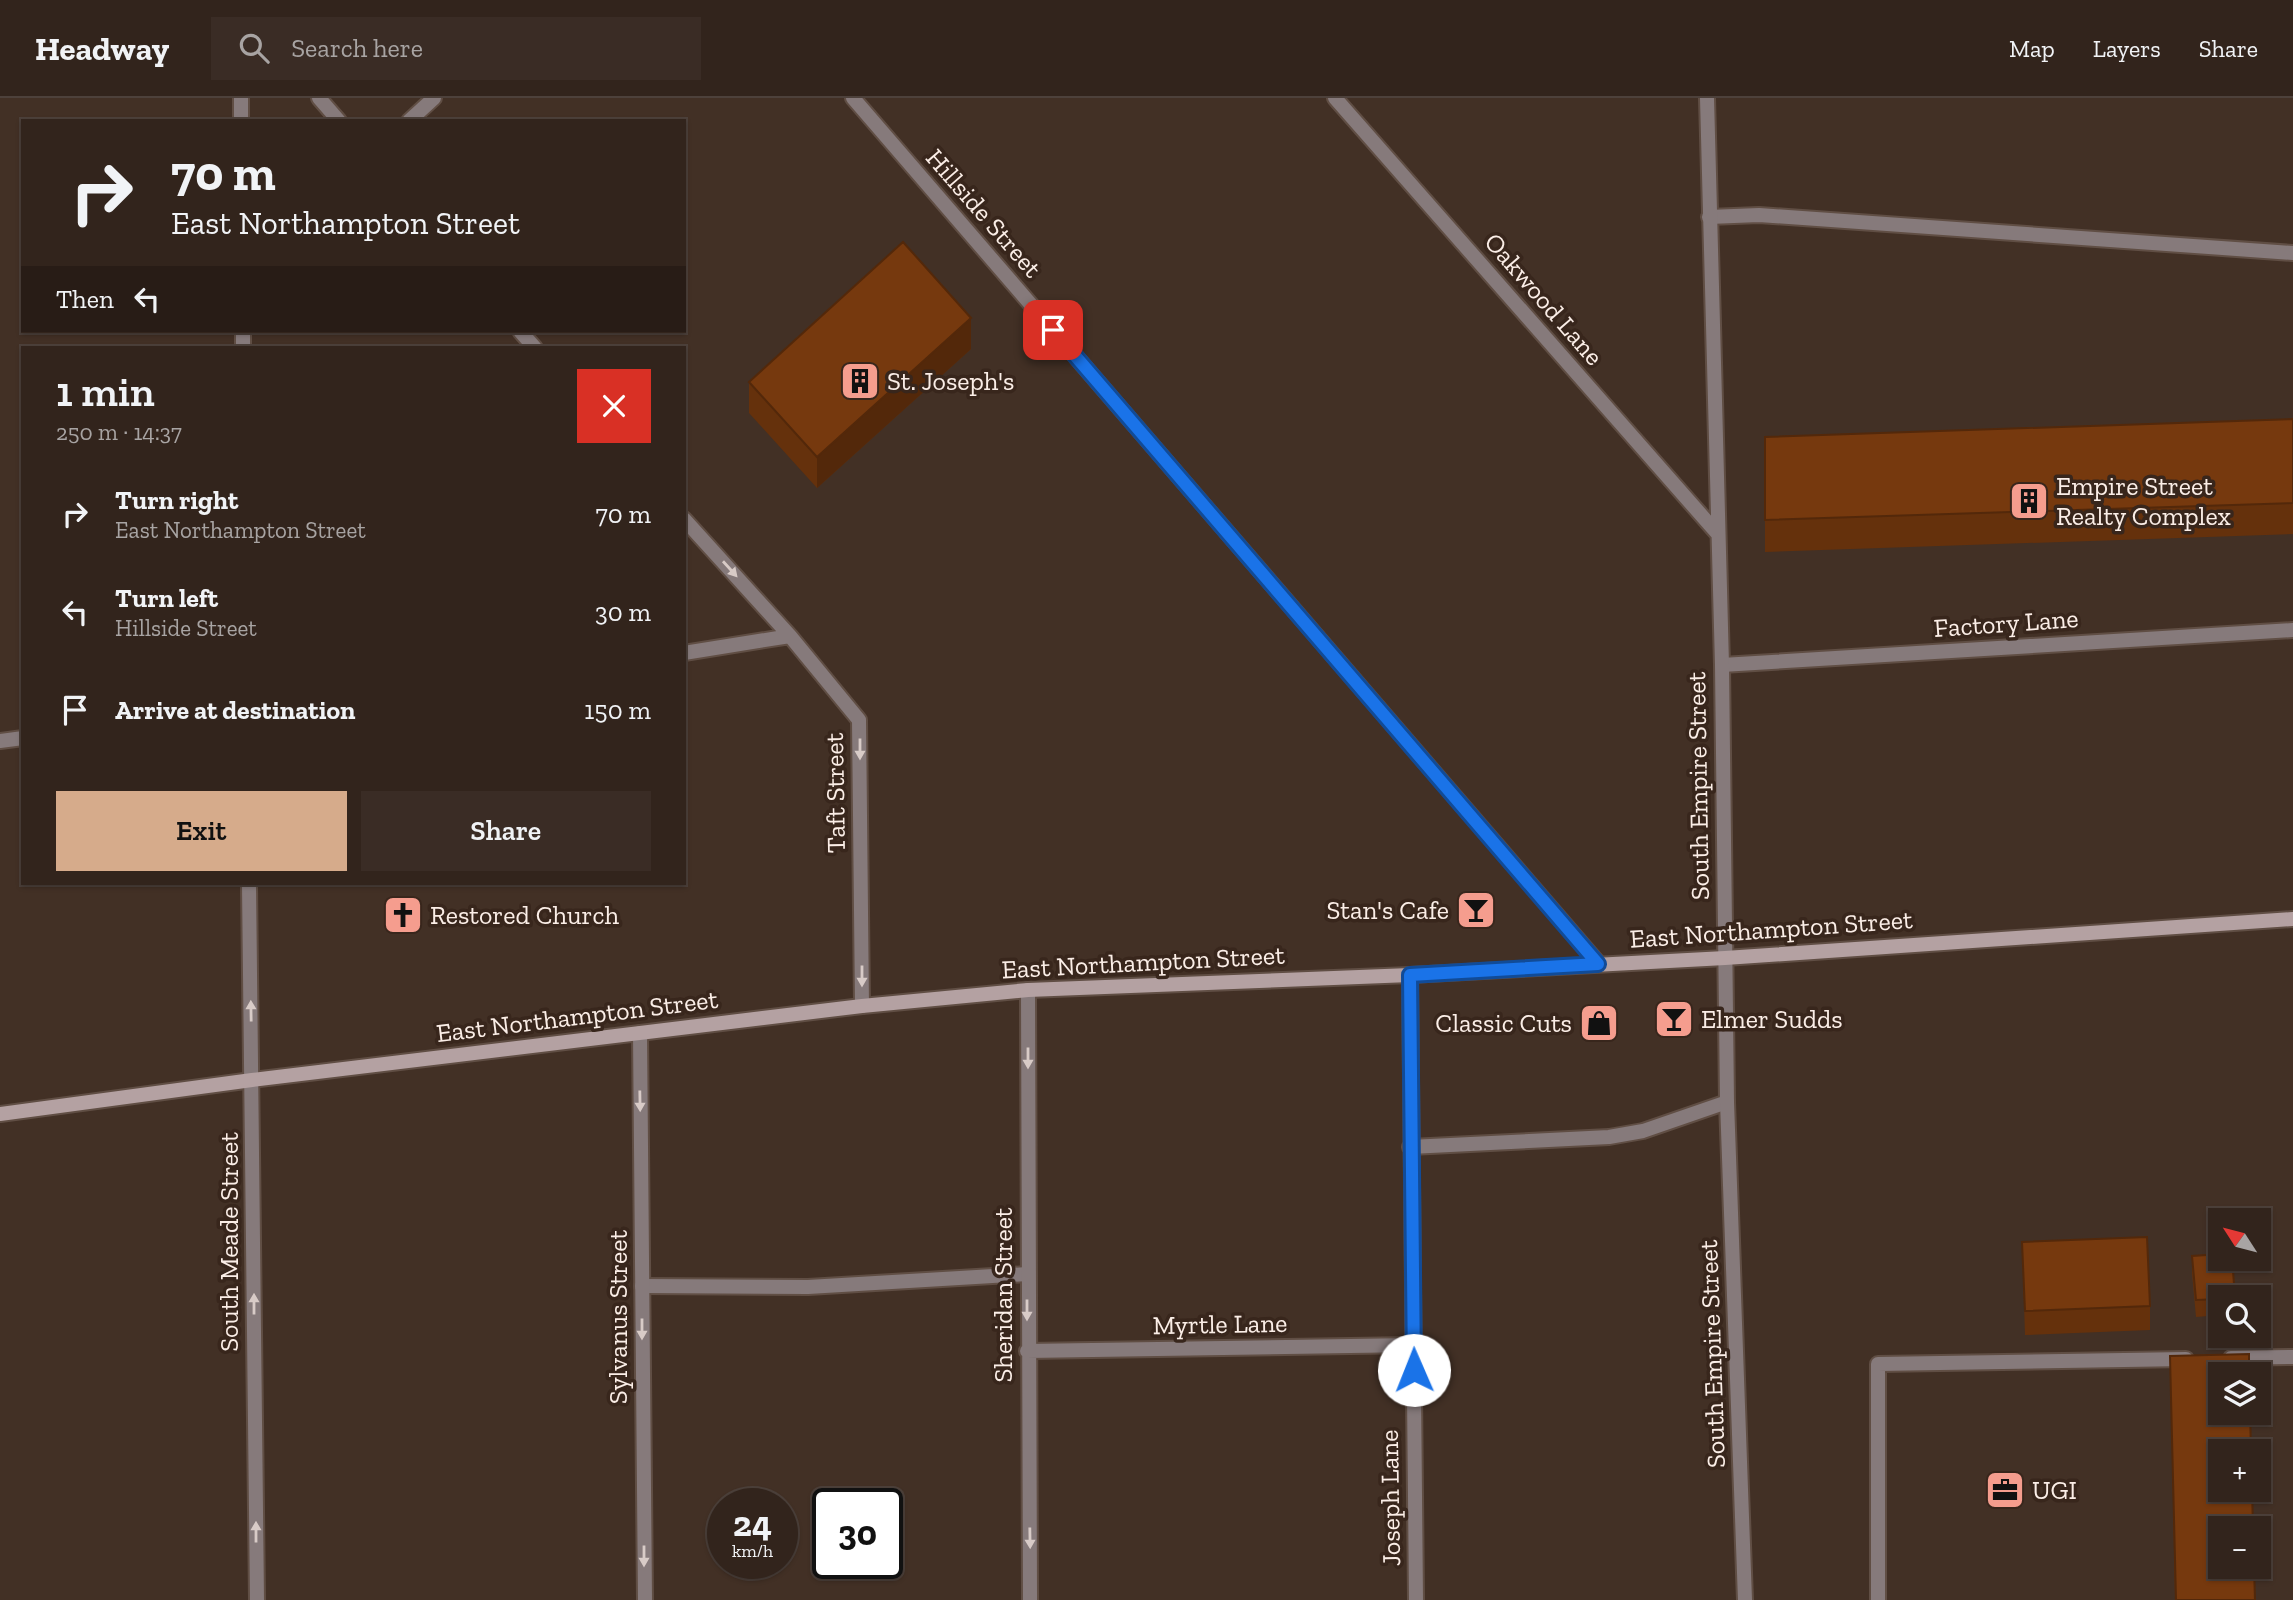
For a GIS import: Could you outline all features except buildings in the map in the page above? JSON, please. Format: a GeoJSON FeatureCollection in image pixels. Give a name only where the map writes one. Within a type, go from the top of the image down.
{"type":"FeatureCollection","features":[{"type":"Feature","properties":{"kind":"main road","name":"East Northampton Street"},"geometry":{"type":"LineString","coordinates":[[0,1114],[252,1080],[862,1006],[1028,990],[1410,975],[1725,958],[2293,919]]}},
{"type":"Feature","properties":{"kind":"street"},"geometry":{"type":"LineString","coordinates":[[241,98],[241,119]]}},
{"type":"Feature","properties":{"kind":"street"},"geometry":{"type":"LineString","coordinates":[[318,98],[336,119]]}},
{"type":"Feature","properties":{"kind":"street"},"geometry":{"type":"LineString","coordinates":[[411,119],[434,98]]}},
{"type":"Feature","properties":{"kind":"street","name":"Hillside Street"},"geometry":{"type":"LineString","coordinates":[[853,98],[1598,964]]}},
{"type":"Feature","properties":{"kind":"street","name":"Oakwood Lane"},"geometry":{"type":"LineString","coordinates":[[1335,98],[1717,533]]}},
{"type":"Feature","properties":{"kind":"street"},"geometry":{"type":"LineString","coordinates":[[1349,98],[1350,115]]}},
{"type":"Feature","properties":{"kind":"street","name":"South Empire Street"},"geometry":{"type":"LineString","coordinates":[[1707,98],[1722,665],[1727,1102],[1745,1600]]}},
{"type":"Feature","properties":{"kind":"street"},"geometry":{"type":"LineString","coordinates":[[1709,217],[1759,215],[2293,253]]}},
{"type":"Feature","properties":{"kind":"street","name":"Taft Street"},"geometry":{"type":"LineString","coordinates":[[686,521],[790,636],[859,720],[862,1006]]}},
{"type":"Feature","properties":{"kind":"street","name":"Factory Lane"},"geometry":{"type":"LineString","coordinates":[[1722,665],[2292,631]]}},
{"type":"Feature","properties":{"kind":"street"},"geometry":{"type":"LineString","coordinates":[[686,653],[790,636]]}},
{"type":"Feature","properties":{"kind":"street"},"geometry":{"type":"LineString","coordinates":[[0,741],[21,738]]}},
{"type":"Feature","properties":{"kind":"street","name":"South Meade Street"},"geometry":{"type":"LineString","coordinates":[[249,885],[257,1600]]}},
{"type":"Feature","properties":{"kind":"street","name":"Joseph Lane"},"geometry":{"type":"LineString","coordinates":[[1410,975],[1416,1600]]}},
{"type":"Feature","properties":{"kind":"street","name":"Sheridan Street"},"geometry":{"type":"LineString","coordinates":[[1028,990],[1027,1351],[1030,1600]]}},
{"type":"Feature","properties":{"kind":"street","name":"Sylvanus Street"},"geometry":{"type":"LineString","coordinates":[[639,1033],[645,1600]]}},
{"type":"Feature","properties":{"kind":"street"},"geometry":{"type":"LineString","coordinates":[[1410,1147],[1609,1138],[1643,1131],[1727,1102]]}},
{"type":"Feature","properties":{"kind":"street"},"geometry":{"type":"LineString","coordinates":[[642,1286],[808,1287],[1027,1274]]}},
{"type":"Feature","properties":{"kind":"street","name":"Myrtle Lane"},"geometry":{"type":"LineString","coordinates":[[1027,1351],[1413,1345]]}},
{"type":"Feature","properties":{"kind":"street"},"geometry":{"type":"LineString","coordinates":[[1878,1600],[1878,1364],[2293,1357]]}},
{"type":"Feature","properties":{"kind":"place","name":"St. Joseph's"},"geometry":{"type":"Point","coordinates":[860,381]}},
{"type":"Feature","properties":{"kind":"place","name":"Empire Street Realty Complex"},"geometry":{"type":"Point","coordinates":[2029,501]}},
{"type":"Feature","properties":{"kind":"place","name":"Stan's Cafe"},"geometry":{"type":"Point","coordinates":[1476,910]}},
{"type":"Feature","properties":{"kind":"place","name":"Restored Church"},"geometry":{"type":"Point","coordinates":[403,915]}},
{"type":"Feature","properties":{"kind":"place","name":"Elmer Sudds"},"geometry":{"type":"Point","coordinates":[1674,1019]}},
{"type":"Feature","properties":{"kind":"place","name":"Classic Cuts"},"geometry":{"type":"Point","coordinates":[1599,1023]}},
{"type":"Feature","properties":{"kind":"place","name":"UGI"},"geometry":{"type":"Point","coordinates":[2005,1490]}},
{"type":"Feature","properties":{"kind":"route"},"geometry":{"type":"LineString","coordinates":[[1053,330],[1598,964],[1410,975],[1414,1370]]}}]}
